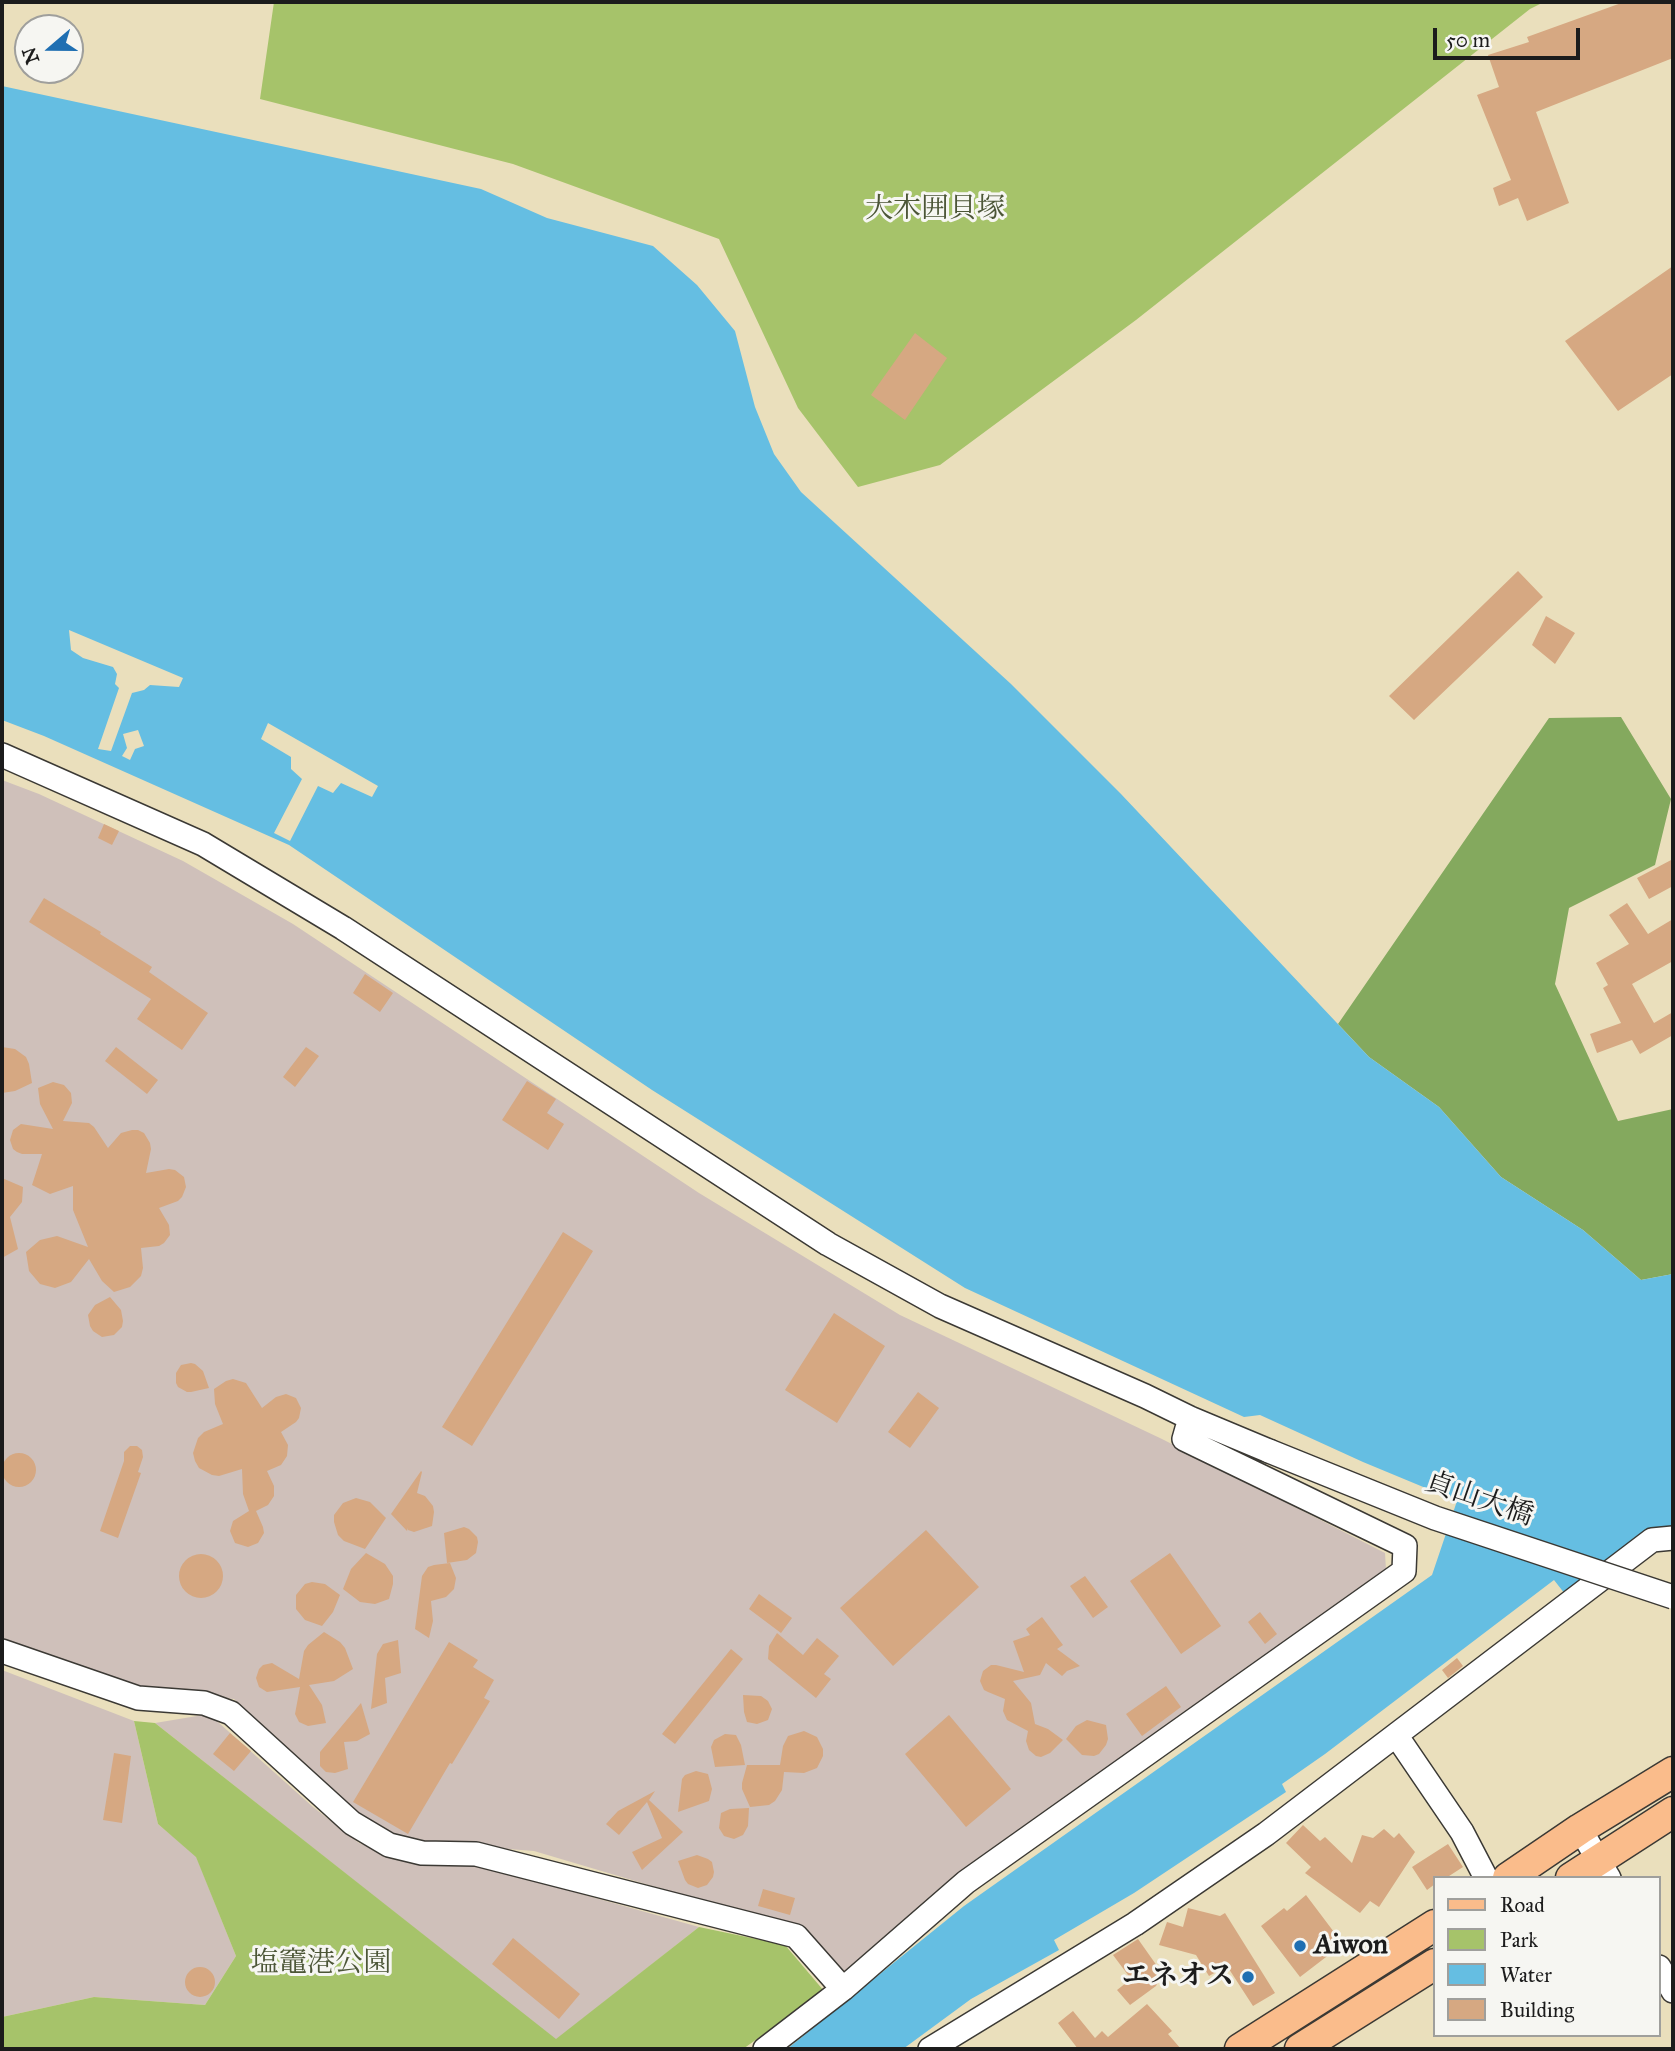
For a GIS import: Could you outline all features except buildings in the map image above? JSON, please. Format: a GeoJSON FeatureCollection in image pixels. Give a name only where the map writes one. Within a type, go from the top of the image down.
{"type":"FeatureCollection","features":[{"type":"Feature","properties":{"kind":"main road"},"geometry":{"type":"LineString","coordinates":[[1511,1876],[1580,1829],[1673,1772]]}},
{"type":"Feature","properties":{"kind":"main road"},"geometry":{"type":"LineString","coordinates":[[1578,1876],[1604,1869],[1673,1812]]}},
{"type":"Feature","properties":{"kind":"main road"},"geometry":{"type":"LineString","coordinates":[[1240,2049],[1434,1926]]}},
{"type":"Feature","properties":{"kind":"main road"},"geometry":{"type":"LineString","coordinates":[[1300,2049],[1434,1965]]}},
{"type":"Feature","properties":{"kind":"street","name":"貞山大橋"},"geometry":{"type":"LineString","coordinates":[[2,755],[203,844],[366,943],[828,1244],[940,1306],[1145,1396],[1190,1419],[1434,1518],[1673,1597]]}},
{"type":"Feature","properties":{"kind":"street"},"geometry":{"type":"LineString","coordinates":[[765,2049],[843,1989],[966,1882],[1404,1571],[1405,1546],[1184,1439],[1190,1419]]}},
{"type":"Feature","properties":{"kind":"street"},"geometry":{"type":"LineString","coordinates":[[935,2048],[1135,1924],[1266,1834],[1652,1540],[1673,1538]]}},
{"type":"Feature","properties":{"kind":"street"},"geometry":{"type":"LineString","coordinates":[[2,1651],[138,1698],[204,1703],[231,1713],[352,1823],[389,1845],[422,1853],[475,1854],[796,1936],[843,1989]]}},
{"type":"Feature","properties":{"kind":"street"},"geometry":{"type":"LineString","coordinates":[[1396,1735],[1462,1832],[1485,1876]]}},
{"type":"Feature","properties":{"kind":"street"},"geometry":{"type":"LineString","coordinates":[[1580,1829],[1604,1869]]}},
{"type":"Feature","properties":{"kind":"street"},"geometry":{"type":"LineString","coordinates":[[1661,1970],[1673,1991]]}},
{"type":"Feature","properties":{"kind":"shaded area"},"geometry":{"type":"Polygon","coordinates":[[[2,780],[39,794],[183,861],[293,924],[699,1193],[900,1315],[1162,1439],[1385,1553],[1386,1570],[961,1871],[848,1974],[838,1971],[804,1931],[534,1851],[405,1841],[355,1815],[234,1699],[146,1691],[2,1641],[2,780]]]}},
{"type":"Feature","properties":{"kind":"shaded area"},"geometry":{"type":"Polygon","coordinates":[[[2,1670],[134,1721],[158,1824],[196,1856],[236,1956],[205,2005],[94,1997],[2,2017],[2,1670]]]}},
{"type":"Feature","properties":{"kind":"shaded area"},"geometry":{"type":"Polygon","coordinates":[[[209,1714],[313,1807],[359,1843],[406,1861],[481,1866],[699,1927],[556,2040],[155,1723],[209,1714]]]}},
{"type":"Feature","properties":{"kind":"green space","name":"大木囲貝塚"},"geometry":{"type":"Polygon","coordinates":[[[274,2],[1544,2],[1530,9],[1136,320],[940,465],[858,487],[798,408],[719,239],[513,164],[260,99],[274,2]]]}},
{"type":"Feature","properties":{"kind":"green space"},"geometry":{"type":"Polygon","coordinates":[[[1621,717],[1671,799],[1655,865],[1569,908],[1555,984],[1618,1121],[1673,1109],[1673,1274],[1641,1280],[1583,1230],[1501,1177],[1439,1107],[1369,1057],[1338,1024],[1549,718],[1621,717]]]}},
{"type":"Feature","properties":{"kind":"green space","name":"塩竈港公園"},"geometry":{"type":"Polygon","coordinates":[[[134,1721],[155,1723],[556,2039],[699,1927],[785,1945],[824,1991],[743,2049],[2,2049],[2,2017],[94,1997],[205,2005],[236,1956],[196,1857],[158,1824],[134,1721]]]}},
{"type":"Feature","properties":{"kind":"water"},"geometry":{"type":"Polygon","coordinates":[[[2,86],[481,189],[547,218],[653,246],[697,285],[735,331],[755,407],[774,454],[801,492],[1011,684],[1121,794],[1369,1057],[1439,1107],[1501,1177],[1583,1230],[1641,1280],[1673,1274],[1673,1529],[1565,1594],[1554,1580],[1282,1784],[1286,1792],[1134,1893],[1054,1940],[1059,1950],[971,1999],[903,2049],[787,2049],[964,1906],[1432,1575],[1457,1501],[1260,1415],[1244,1417],[965,1288],[652,1090],[289,845],[44,736],[2,720],[2,86]]]}},
{"type":"Feature","properties":{"kind":"pier"},"geometry":{"type":"Polygon","coordinates":[[[69,630],[183,678],[179,687],[150,685],[144,690],[132,693],[111,751],[98,749],[119,688],[115,684],[117,674],[113,667],[83,658],[71,650],[69,630]]]}},
{"type":"Feature","properties":{"kind":"pier"},"geometry":{"type":"Polygon","coordinates":[[[268,723],[378,786],[372,797],[341,783],[333,793],[318,786],[290,841],[274,833],[302,779],[291,769],[291,757],[261,739],[268,723]]]}},
{"type":"Feature","properties":{"kind":"pier"},"geometry":{"type":"Polygon","coordinates":[[[138,730],[144,746],[135,749],[130,760],[122,756],[127,748],[123,734],[138,730]]]}},
{"type":"Feature","properties":{"kind":"place","name":"Aiwon"},"geometry":{"type":"Point","coordinates":[1300,1946]}},
{"type":"Feature","properties":{"kind":"place","name":"エネオス"},"geometry":{"type":"Point","coordinates":[1248,1977]}}]}
